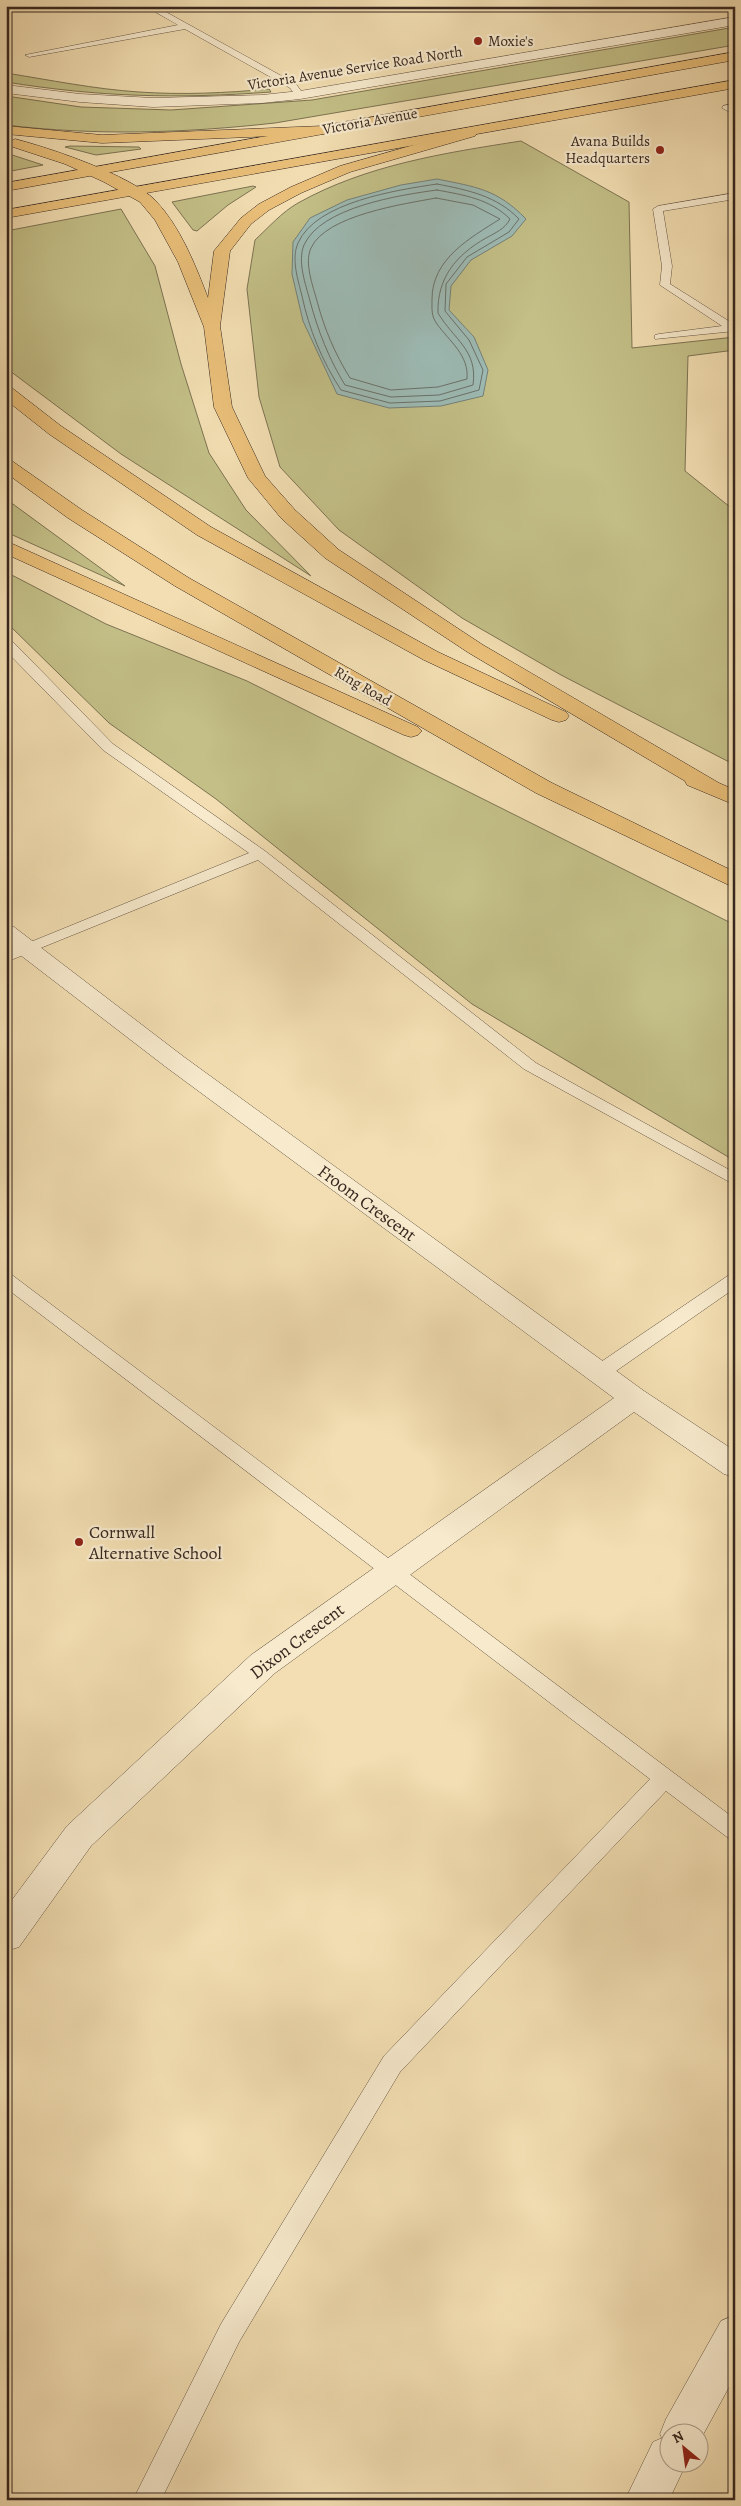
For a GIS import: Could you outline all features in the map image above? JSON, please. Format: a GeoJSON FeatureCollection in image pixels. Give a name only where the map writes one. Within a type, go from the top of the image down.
{"type":"FeatureCollection","features":[{"type":"Feature","properties":{"kind":"highway","name":"Victoria Avenue"},"geometry":{"type":"LineString","coordinates":[[6,188],[735,56]]}},
{"type":"Feature","properties":{"kind":"highway","name":"Victoria Avenue"},"geometry":{"type":"LineString","coordinates":[[6,214],[470,133],[735,84]]}},
{"type":"Feature","properties":{"kind":"highway"},"geometry":{"type":"LineString","coordinates":[[6,130],[102,139],[323,130]]}},
{"type":"Feature","properties":{"kind":"highway"},"geometry":{"type":"LineString","coordinates":[[470,133],[345,169],[264,207],[246,221],[222,251],[212,326],[223,407],[257,478],[288,514],[332,554],[476,649],[711,787]]}},
{"type":"Feature","properties":{"kind":"highway"},"geometry":{"type":"LineString","coordinates":[[6,140],[55,155],[96,172],[149,203],[168,228],[212,326]]}},
{"type":"Feature","properties":{"kind":"highway"},"geometry":{"type":"LineString","coordinates":[[6,392],[55,430],[204,532],[431,656],[735,798]]}},
{"type":"Feature","properties":{"kind":"highway","name":"Ring Road"},"geometry":{"type":"LineString","coordinates":[[6,465],[75,514],[182,582],[544,788],[735,880]]}},
{"type":"Feature","properties":{"kind":"highway"},"geometry":{"type":"LineString","coordinates":[[6,547],[404,728],[544,788]]}},
{"type":"Feature","properties":{"kind":"street","name":"Victoria Avenue Service Road North"},"geometry":{"type":"LineString","coordinates":[[6,89],[72,99],[159,104],[258,100],[300,95],[735,21]]}},
{"type":"Feature","properties":{"kind":"street","name":"Froom Crescent"},"geometry":{"type":"LineString","coordinates":[[6,932],[17,954],[174,1062],[634,1398],[735,1466]]}},
{"type":"Feature","properties":{"kind":"street","name":"Dixon Crescent"},"geometry":{"type":"LineString","coordinates":[[6,1936],[79,1836],[264,1664],[634,1398]]}},
{"type":"Feature","properties":{"kind":"street"},"geometry":{"type":"LineString","coordinates":[[687,2424],[735,2335]]}},
{"type":"Feature","properties":{"kind":"street"},"geometry":{"type":"LineString","coordinates":[[646,2500],[660,2474]]}},
{"type":"Feature","properties":{"kind":"lane"},"geometry":{"type":"LineString","coordinates":[[149,6],[183,27],[293,86],[300,95]]}},
{"type":"Feature","properties":{"kind":"lane"},"geometry":{"type":"LineString","coordinates":[[29,55],[183,27]]}},
{"type":"Feature","properties":{"kind":"lane"},"geometry":{"type":"LineString","coordinates":[[735,106],[726,108],[735,112]]}},
{"type":"Feature","properties":{"kind":"lane"},"geometry":{"type":"LineString","coordinates":[[733,328],[665,285],[667,266],[658,209],[735,196]]}},
{"type":"Feature","properties":{"kind":"lane"},"geometry":{"type":"LineString","coordinates":[[659,337],[733,328]]}},
{"type":"Feature","properties":{"kind":"lane"},"geometry":{"type":"LineString","coordinates":[[6,643],[108,747],[260,854],[530,1066],[735,1180]]}},
{"type":"Feature","properties":{"kind":"lane"},"geometry":{"type":"LineString","coordinates":[[6,666],[24,662]]}},
{"type":"Feature","properties":{"kind":"lane"},"geometry":{"type":"LineString","coordinates":[[17,954],[260,854]]}},
{"type":"Feature","properties":{"kind":"lane"},"geometry":{"type":"LineString","coordinates":[[6,1279],[735,1831]]}},
{"type":"Feature","properties":{"kind":"lane"},"geometry":{"type":"LineString","coordinates":[[600,1373],[735,1279]]}},
{"type":"Feature","properties":{"kind":"lane"},"geometry":{"type":"LineString","coordinates":[[147,2500],[230,2333],[392,2064],[665,1778]]}},
{"type":"Feature","properties":{"kind":"shaded area"},"geometry":{"type":"Polygon","coordinates":[[[735,27],[735,45],[275,123],[208,129],[140,132],[73,131],[6,125],[6,96],[81,107],[171,110],[312,100],[735,27]]]}},
{"type":"Feature","properties":{"kind":"shaded area"},"geometry":{"type":"Polygon","coordinates":[[[6,73],[122,91],[204,93],[269,89],[271,92],[203,96],[106,94],[6,82],[6,73]]]}},
{"type":"Feature","properties":{"kind":"shaded area"},"geometry":{"type":"Polygon","coordinates":[[[521,141],[629,202],[632,348],[735,337],[735,350],[688,356],[685,471],[735,511],[735,765],[561,675],[462,618],[339,530],[280,467],[259,397],[247,289],[255,240],[281,215],[298,203],[351,179],[406,162],[463,150],[521,141]]]}},
{"type":"Feature","properties":{"kind":"shaded area"},"geometry":{"type":"Polygon","coordinates":[[[65,147],[139,147],[141,149],[96,155],[65,147]]]}},
{"type":"Feature","properties":{"kind":"shaded area"},"geometry":{"type":"Polygon","coordinates":[[[6,153],[43,165],[6,172],[6,153]]]}},
{"type":"Feature","properties":{"kind":"shaded area"},"geometry":{"type":"Polygon","coordinates":[[[253,186],[256,187],[228,205],[197,231],[193,230],[172,202],[253,186]]]}},
{"type":"Feature","properties":{"kind":"shaded area"},"geometry":{"type":"Polygon","coordinates":[[[121,209],[155,266],[181,364],[209,453],[246,510],[311,576],[121,454],[6,368],[6,231],[121,209]]]}},
{"type":"Feature","properties":{"kind":"shaded area"},"geometry":{"type":"Polygon","coordinates":[[[6,499],[125,586],[6,532],[6,499]]]}},
{"type":"Feature","properties":{"kind":"shaded area"},"geometry":{"type":"Polygon","coordinates":[[[6,572],[106,624],[247,681],[735,925],[735,1161],[472,1004],[216,799],[109,723],[6,622],[6,572]]]}},
{"type":"Feature","properties":{"kind":"water"},"geometry":{"type":"Polygon","coordinates":[[[437,179],[475,187],[495,195],[526,219],[512,236],[471,260],[451,286],[449,310],[474,337],[488,370],[483,396],[441,406],[389,408],[337,394],[303,321],[292,274],[293,242],[310,218],[347,200],[401,185],[437,179]]]}},
{"type":"Feature","properties":{"kind":"place","name":"Moxie's"},"geometry":{"type":"Point","coordinates":[478,41]}},
{"type":"Feature","properties":{"kind":"place","name":"Avana Builds Headquarters"},"geometry":{"type":"Point","coordinates":[660,150]}},
{"type":"Feature","properties":{"kind":"place","name":"Cornwall Alternative School"},"geometry":{"type":"Point","coordinates":[79,1542]}}]}
